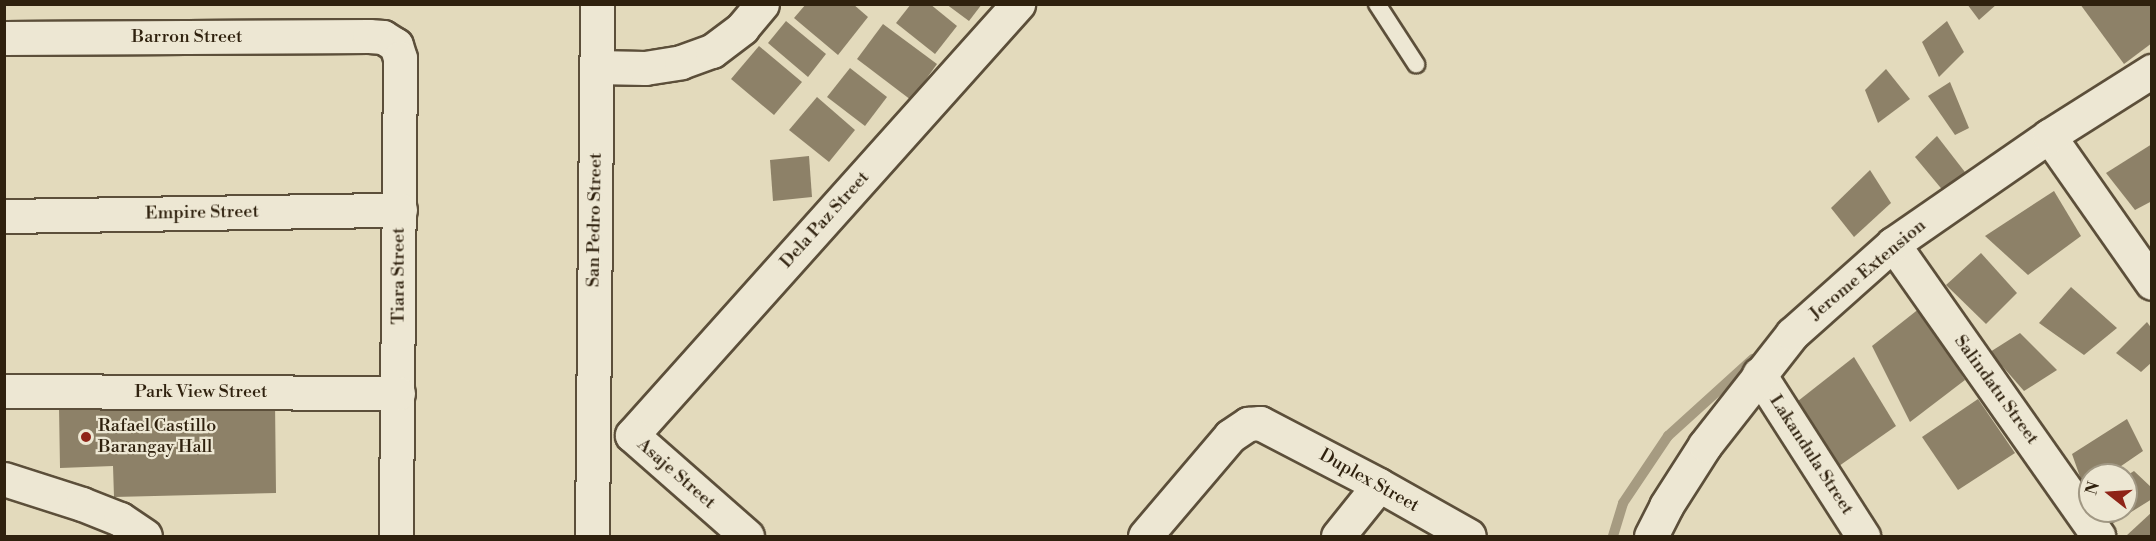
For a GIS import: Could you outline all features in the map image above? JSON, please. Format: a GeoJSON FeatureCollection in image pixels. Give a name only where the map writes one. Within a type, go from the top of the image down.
{"type":"FeatureCollection","features":[{"type":"Feature","properties":{"kind":"street","name":"San Pedro Street"},"geometry":{"type":"LineString","coordinates":[[592,537],[597,4]]}},
{"type":"Feature","properties":{"kind":"street"},"geometry":{"type":"LineString","coordinates":[[596,67],[645,68],[681,62],[712,51],[742,28],[762,4]]}},
{"type":"Feature","properties":{"kind":"street","name":"Dela Paz Street"},"geometry":{"type":"LineString","coordinates":[[632,435],[1018,4]]}},
{"type":"Feature","properties":{"kind":"street","name":"Barron Street"},"geometry":{"type":"LineString","coordinates":[[4,38],[369,36]]}},
{"type":"Feature","properties":{"kind":"street","name":"Tiara Street"},"geometry":{"type":"LineString","coordinates":[[369,36],[382,37],[396,45],[400,58],[396,537]]}},
{"type":"Feature","properties":{"kind":"street","name":"Jerome Extension"},"geometry":{"type":"LineString","coordinates":[[1651,537],[1666,506],[1705,445],[1792,334],[1895,248],[2050,138],[2151,71]]}},
{"type":"Feature","properties":{"kind":"street"},"geometry":{"type":"LineString","coordinates":[[2050,138],[2151,283]]}},
{"type":"Feature","properties":{"kind":"street","name":"Empire Street"},"geometry":{"type":"LineString","coordinates":[[4,216],[400,210]]}},
{"type":"Feature","properties":{"kind":"street","name":"Salindatu Street"},"geometry":{"type":"LineString","coordinates":[[1895,248],[2098,537]]}},
{"type":"Feature","properties":{"kind":"street","name":"Lakandula Street"},"geometry":{"type":"LineString","coordinates":[[1761,372],[1863,537]]}},
{"type":"Feature","properties":{"kind":"street","name":"Park View Street"},"geometry":{"type":"LineString","coordinates":[[4,391],[398,393]]}},
{"type":"Feature","properties":{"kind":"street","name":"Duplex Street"},"geometry":{"type":"LineString","coordinates":[[1145,537],[1238,429],[1248,424],[1268,426],[1379,485],[1469,537]]}},
{"type":"Feature","properties":{"kind":"street"},"geometry":{"type":"LineString","coordinates":[[592,435],[632,435]]}},
{"type":"Feature","properties":{"kind":"street","name":"Asaje Street"},"geometry":{"type":"LineString","coordinates":[[632,435],[747,537]]}},
{"type":"Feature","properties":{"kind":"street"},"geometry":{"type":"LineString","coordinates":[[4,479],[120,519],[144,537]]}},
{"type":"Feature","properties":{"kind":"street"},"geometry":{"type":"LineString","coordinates":[[1338,537],[1379,485]]}},
{"type":"Feature","properties":{"kind":"lane"},"geometry":{"type":"LineString","coordinates":[[1377,4],[1416,64]]}},
{"type":"Feature","properties":{"kind":"building"},"geometry":{"type":"Polygon","coordinates":[[[806,4],[853,4],[868,17],[838,55],[794,18],[806,4]]]}},
{"type":"Feature","properties":{"kind":"building"},"geometry":{"type":"Polygon","coordinates":[[[911,4],[930,4],[957,26],[935,54],[896,23],[911,4]]]}},
{"type":"Feature","properties":{"kind":"building"},"geometry":{"type":"Polygon","coordinates":[[[946,4],[982,4],[969,21],[946,4]]]}},
{"type":"Feature","properties":{"kind":"building"},"geometry":{"type":"Polygon","coordinates":[[[1967,4],[1997,4],[1979,20],[1967,4]]]}},
{"type":"Feature","properties":{"kind":"building"},"geometry":{"type":"Polygon","coordinates":[[[2080,4],[2152,4],[2152,43],[2124,64],[2080,4]]]}},
{"type":"Feature","properties":{"kind":"building"},"geometry":{"type":"Polygon","coordinates":[[[786,21],[826,54],[808,77],[768,43],[786,21]]]}},
{"type":"Feature","properties":{"kind":"building"},"geometry":{"type":"Polygon","coordinates":[[[1947,21],[1964,52],[1939,77],[1922,42],[1947,21]]]}},
{"type":"Feature","properties":{"kind":"building"},"geometry":{"type":"Polygon","coordinates":[[[883,24],[937,64],[911,100],[857,59],[883,24]]]}},
{"type":"Feature","properties":{"kind":"building"},"geometry":{"type":"Polygon","coordinates":[[[759,46],[802,82],[774,115],[731,79],[759,46]]]}},
{"type":"Feature","properties":{"kind":"building"},"geometry":{"type":"Polygon","coordinates":[[[850,68],[887,97],[865,126],[827,97],[850,68]]]}},
{"type":"Feature","properties":{"kind":"building"},"geometry":{"type":"Polygon","coordinates":[[[1886,69],[1910,99],[1878,123],[1865,90],[1886,69]]]}},
{"type":"Feature","properties":{"kind":"building"},"geometry":{"type":"Polygon","coordinates":[[[1950,82],[1969,128],[1955,135],[1928,96],[1950,82]]]}},
{"type":"Feature","properties":{"kind":"building"},"geometry":{"type":"Polygon","coordinates":[[[817,97],[855,130],[829,162],[789,130],[817,97]]]}},
{"type":"Feature","properties":{"kind":"building"},"geometry":{"type":"Polygon","coordinates":[[[1937,136],[1968,176],[1945,193],[1915,157],[1937,136]]]}},
{"type":"Feature","properties":{"kind":"building"},"geometry":{"type":"Polygon","coordinates":[[[2152,144],[2152,201],[2135,210],[2106,173],[2152,144]]]}},
{"type":"Feature","properties":{"kind":"building"},"geometry":{"type":"Polygon","coordinates":[[[809,156],[812,197],[773,201],[770,160],[809,156]]]}},
{"type":"Feature","properties":{"kind":"building"},"geometry":{"type":"Polygon","coordinates":[[[1870,170],[1891,203],[1854,237],[1831,208],[1870,170]]]}},
{"type":"Feature","properties":{"kind":"building"},"geometry":{"type":"Polygon","coordinates":[[[2054,191],[2081,236],[2028,275],[1985,236],[2054,191]]]}},
{"type":"Feature","properties":{"kind":"building"},"geometry":{"type":"Polygon","coordinates":[[[1981,253],[2017,293],[1986,324],[1946,285],[1981,253]]]}},
{"type":"Feature","properties":{"kind":"building"},"geometry":{"type":"Polygon","coordinates":[[[2071,287],[2117,328],[2084,355],[2039,323],[2071,287]]]}},
{"type":"Feature","properties":{"kind":"building"},"geometry":{"type":"Polygon","coordinates":[[[1920,308],[1965,380],[1910,422],[1872,346],[1920,308]]]}},
{"type":"Feature","properties":{"kind":"building"},"geometry":{"type":"Polygon","coordinates":[[[2147,322],[2152,329],[2152,362],[2141,372],[2116,353],[2147,322]]]}},
{"type":"Feature","properties":{"kind":"building"},"geometry":{"type":"Polygon","coordinates":[[[2020,333],[2057,370],[2024,391],[1990,352],[2020,333]]]}},
{"type":"Feature","properties":{"kind":"building"},"geometry":{"type":"Polygon","coordinates":[[[1854,357],[1896,426],[1839,466],[1798,401],[1854,357]]]}},
{"type":"Feature","properties":{"kind":"building"},"geometry":{"type":"Polygon","coordinates":[[[1978,399],[2015,453],[1958,490],[1922,437],[1978,399]]]}},
{"type":"Feature","properties":{"kind":"building"},"geometry":{"type":"Polygon","coordinates":[[[275,401],[276,493],[114,497],[113,466],[60,468],[59,407],[275,401]]]}},
{"type":"Feature","properties":{"kind":"building"},"geometry":{"type":"Polygon","coordinates":[[[2127,419],[2143,451],[2126,463],[2078,463],[2078,471],[2072,454],[2127,419]]]}},
{"type":"Feature","properties":{"kind":"building"},"geometry":{"type":"Polygon","coordinates":[[[2138,475],[2152,488],[2152,499],[2138,508],[2138,475]]]}},
{"type":"Feature","properties":{"kind":"building"},"geometry":{"type":"Polygon","coordinates":[[[2152,512],[2152,536],[2126,536],[2152,512]]]}},
{"type":"Feature","properties":{"kind":"waterway"},"geometry":{"type":"LineString","coordinates":[[1613,536],[1623,503],[1668,436],[1753,359]]}},
{"type":"Feature","properties":{"kind":"place","name":"Rafael Castillo Barangay Hall"},"geometry":{"type":"Point","coordinates":[86,437]}}]}
